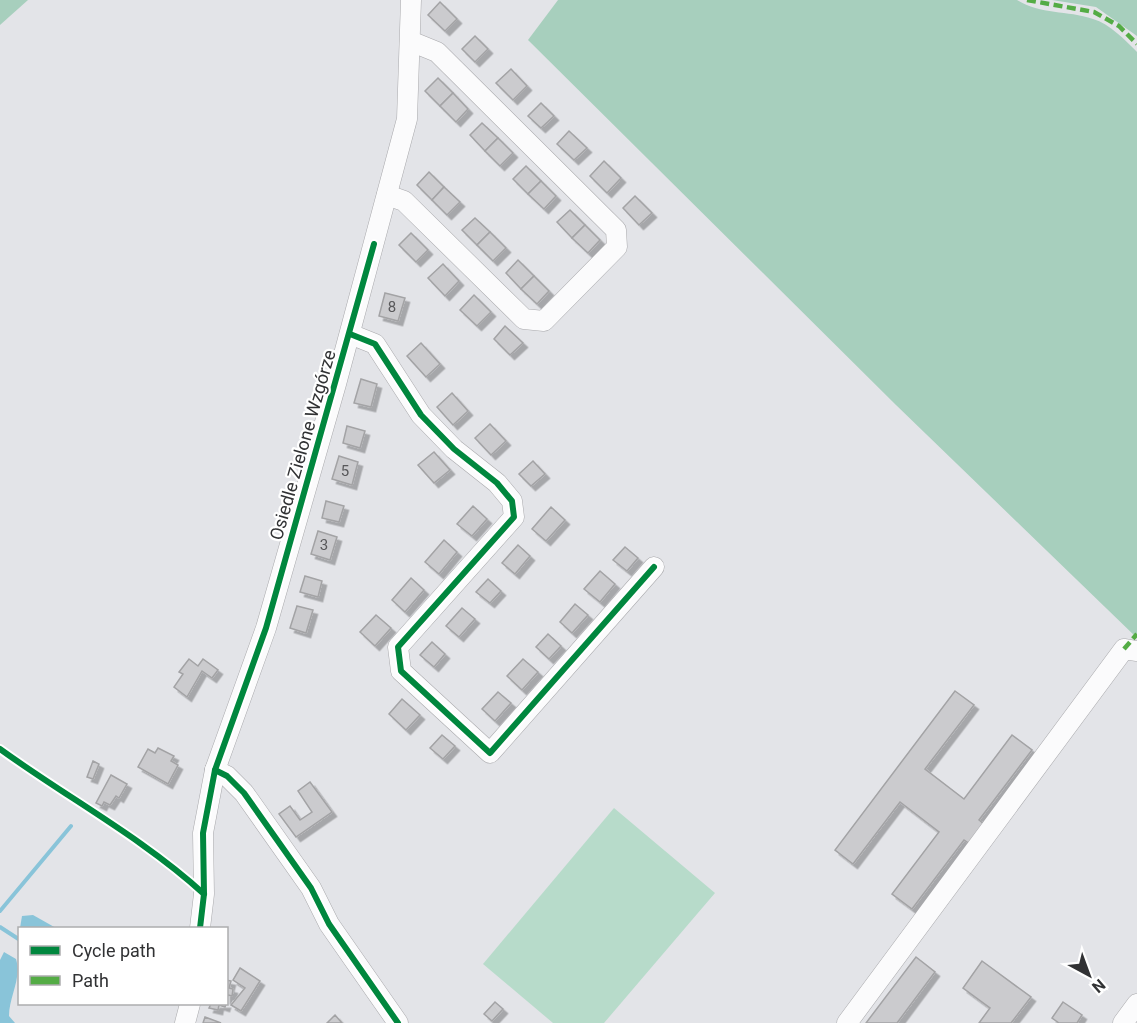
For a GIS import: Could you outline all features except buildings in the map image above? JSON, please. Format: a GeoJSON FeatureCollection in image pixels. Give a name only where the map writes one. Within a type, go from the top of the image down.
{"type":"FeatureCollection","features":[{"type":"Feature","properties":{"kind":"street"},"geometry":{"type":"LineString","coordinates":[[350,334],[407,119],[411,0]]}},
{"type":"Feature","properties":{"kind":"street"},"geometry":{"type":"LineString","coordinates":[[387,195],[404,201],[524,319],[544,321],[617,247],[616,230],[584,198],[437,52],[410,41]]}},
{"type":"Feature","properties":{"kind":"street","name":"Osiedle Zielone Wzgórze"},"geometry":{"type":"LineString","coordinates":[[200,927],[204,894],[203,833],[215,770],[266,628],[350,334],[375,344],[416,408],[435,432],[497,483],[512,501],[514,517],[398,647],[401,671],[490,753],[654,567]]}},
{"type":"Feature","properties":{"kind":"street"},"geometry":{"type":"LineString","coordinates":[[847,1023],[1124,649],[1137,651]]}},
{"type":"Feature","properties":{"kind":"street"},"geometry":{"type":"LineString","coordinates":[[215,770],[227,776],[244,794],[311,888],[328,924],[398,1023]]}},
{"type":"Feature","properties":{"kind":"street"},"geometry":{"type":"LineString","coordinates":[[1124,1023],[1137,1004]]}},
{"type":"Feature","properties":{"kind":"street"},"geometry":{"type":"LineString","coordinates":[[184,1023],[190,1005]]}},
{"type":"Feature","properties":{"kind":"green space"},"geometry":{"type":"Polygon","coordinates":[[[0,0],[28,0],[0,25],[0,0]]]}},
{"type":"Feature","properties":{"kind":"green space"},"geometry":{"type":"Polygon","coordinates":[[[558,0],[1017,0],[1035,8],[1099,21],[1117,33],[1137,52],[1137,638],[896,405],[528,40],[558,0]]]}},
{"type":"Feature","properties":{"kind":"green space"},"geometry":{"type":"Polygon","coordinates":[[[1052,0],[1137,0],[1137,36],[1096,7],[1052,0]]]}},
{"type":"Feature","properties":{"kind":"green space"},"geometry":{"type":"Polygon","coordinates":[[[614,808],[715,893],[604,1023],[553,1023],[483,964],[614,808]]]}},
{"type":"Feature","properties":{"kind":"water"},"geometry":{"type":"Polygon","coordinates":[[[33,915],[54,927],[20,927],[22,916],[33,915]]]}},
{"type":"Feature","properties":{"kind":"water"},"geometry":{"type":"Polygon","coordinates":[[[4,952],[16,959],[17,974],[9,1016],[15,1023],[0,1023],[0,960],[4,952]]]}},
{"type":"Feature","properties":{"kind":"waterway"},"geometry":{"type":"LineString","coordinates":[[0,911],[71,826]]}},
{"type":"Feature","properties":{"kind":"waterway"},"geometry":{"type":"LineString","coordinates":[[0,927],[18,939]]}},
{"type":"Feature","properties":{"kind":"marked path"},"geometry":{"type":"LineString","coordinates":[[1027,0],[1094,12],[1119,26],[1137,44]]}},
{"type":"Feature","properties":{"kind":"marked path"},"geometry":{"type":"LineString","coordinates":[[1124,649],[1137,634]]}},
{"type":"Feature","properties":{"kind":"cycle path"},"geometry":{"type":"LineString","coordinates":[[200,927],[204,894],[203,833],[215,770],[266,628],[374,244]]}},
{"type":"Feature","properties":{"kind":"cycle path"},"geometry":{"type":"LineString","coordinates":[[350,334],[375,344],[421,415],[454,449],[497,483],[512,501],[514,517],[398,647],[401,671],[490,753],[654,567]]}},
{"type":"Feature","properties":{"kind":"cycle path"},"geometry":{"type":"LineString","coordinates":[[0,749],[156,854],[204,894]]}},
{"type":"Feature","properties":{"kind":"cycle path"},"geometry":{"type":"LineString","coordinates":[[215,770],[227,776],[244,793],[311,888],[329,924],[398,1023]]}}]}
